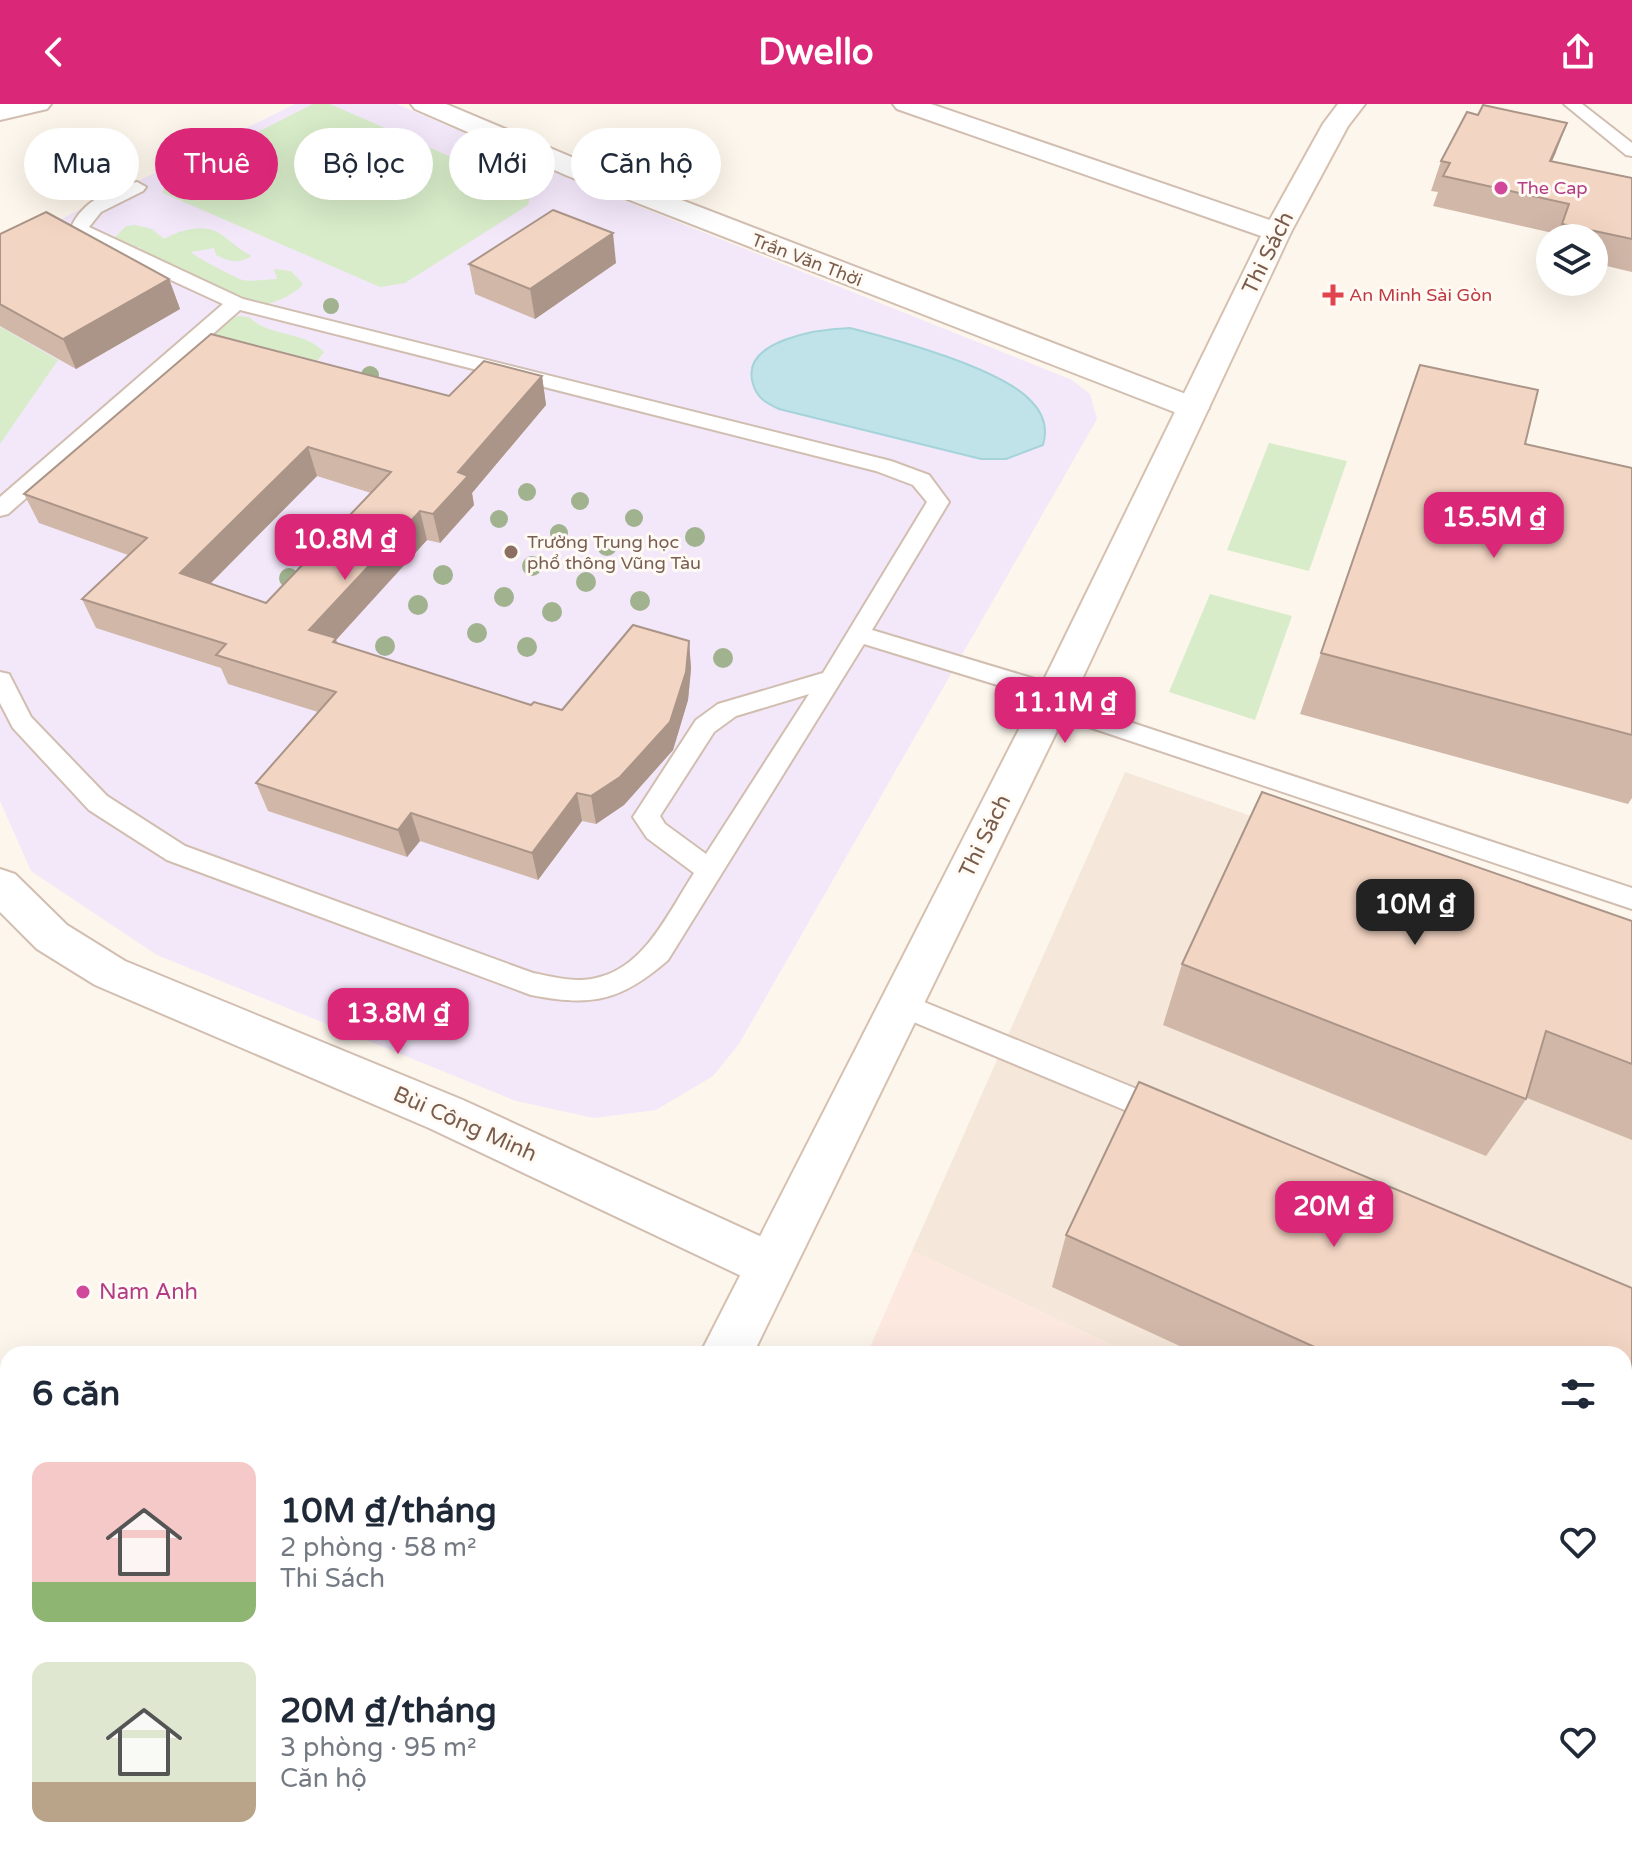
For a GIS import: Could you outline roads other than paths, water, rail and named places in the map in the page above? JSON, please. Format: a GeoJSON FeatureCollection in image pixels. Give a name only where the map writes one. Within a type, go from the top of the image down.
{"type":"FeatureCollection","features":[{"type":"Feature","properties":{"kind":"street"},"geometry":{"type":"LineString","coordinates":[[0,112],[38,104]]}},
{"type":"Feature","properties":{"kind":"street","name":"Trần Văn Thời"},"geometry":{"type":"LineString","coordinates":[[424,104],[578,170],[1097,374],[1193,408]]}},
{"type":"Feature","properties":{"kind":"street"},"geometry":{"type":"LineString","coordinates":[[906,104],[1277,232]]}},
{"type":"Feature","properties":{"kind":"street","name":"Thi Sách"},"geometry":{"type":"LineString","coordinates":[[730,1346],[1053,700],[1277,232],[1336,124],[1352,104]]}},
{"type":"Feature","properties":{"kind":"street","name":"Bùi Công Minh"},"geometry":{"type":"LineString","coordinates":[[0,885],[52,937],[110,973],[446,1114],[770,1265]]}},
{"type":"Feature","properties":{"kind":"lane"},"geometry":{"type":"LineString","coordinates":[[1572,104],[1632,151]]}},
{"type":"Feature","properties":{"kind":"lane"},"geometry":{"type":"LineString","coordinates":[[0,680],[22,722],[98,803],[176,853],[531,984],[591,992],[626,980],[658,952],[711,872],[938,502],[921,480],[867,462],[236,303],[88,235],[80,228],[82,219],[93,209],[111,200]]}},
{"type":"Feature","properties":{"kind":"lane"},"geometry":{"type":"LineString","coordinates":[[0,509],[236,303]]}},
{"type":"Feature","properties":{"kind":"lane"},"geometry":{"type":"LineString","coordinates":[[859,634],[1632,899]]}},
{"type":"Feature","properties":{"kind":"lane"},"geometry":{"type":"LineString","coordinates":[[711,872],[656,831],[646,817],[652,807],[705,726],[727,710],[831,679]]}},
{"type":"Feature","properties":{"kind":"lane"},"geometry":{"type":"LineString","coordinates":[[902,1005],[1139,1103]]}},
{"type":"Feature","properties":{"kind":"water"},"geometry":{"type":"Polygon","coordinates":[[[850,328],[946,356],[1016,389],[1031,401],[1042,416],[1045,427],[1043,445],[1006,459],[981,459],[779,409],[757,393],[752,369],[758,356],[770,347],[803,334],[850,328]]]}},
{"type":"Feature","properties":{"kind":"place","name":"The Cap"},"geometry":{"type":"Point","coordinates":[1501,188]}},
{"type":"Feature","properties":{"kind":"place","name":"An Minh Sài Gòn"},"geometry":{"type":"Point","coordinates":[1333,295]}},
{"type":"Feature","properties":{"kind":"place","name":"Trường Trung học phổ thông Vũng Tàu"},"geometry":{"type":"Point","coordinates":[511,552]}},
{"type":"Feature","properties":{"kind":"place","name":"Nam Anh"},"geometry":{"type":"Point","coordinates":[83,1292]}}]}
